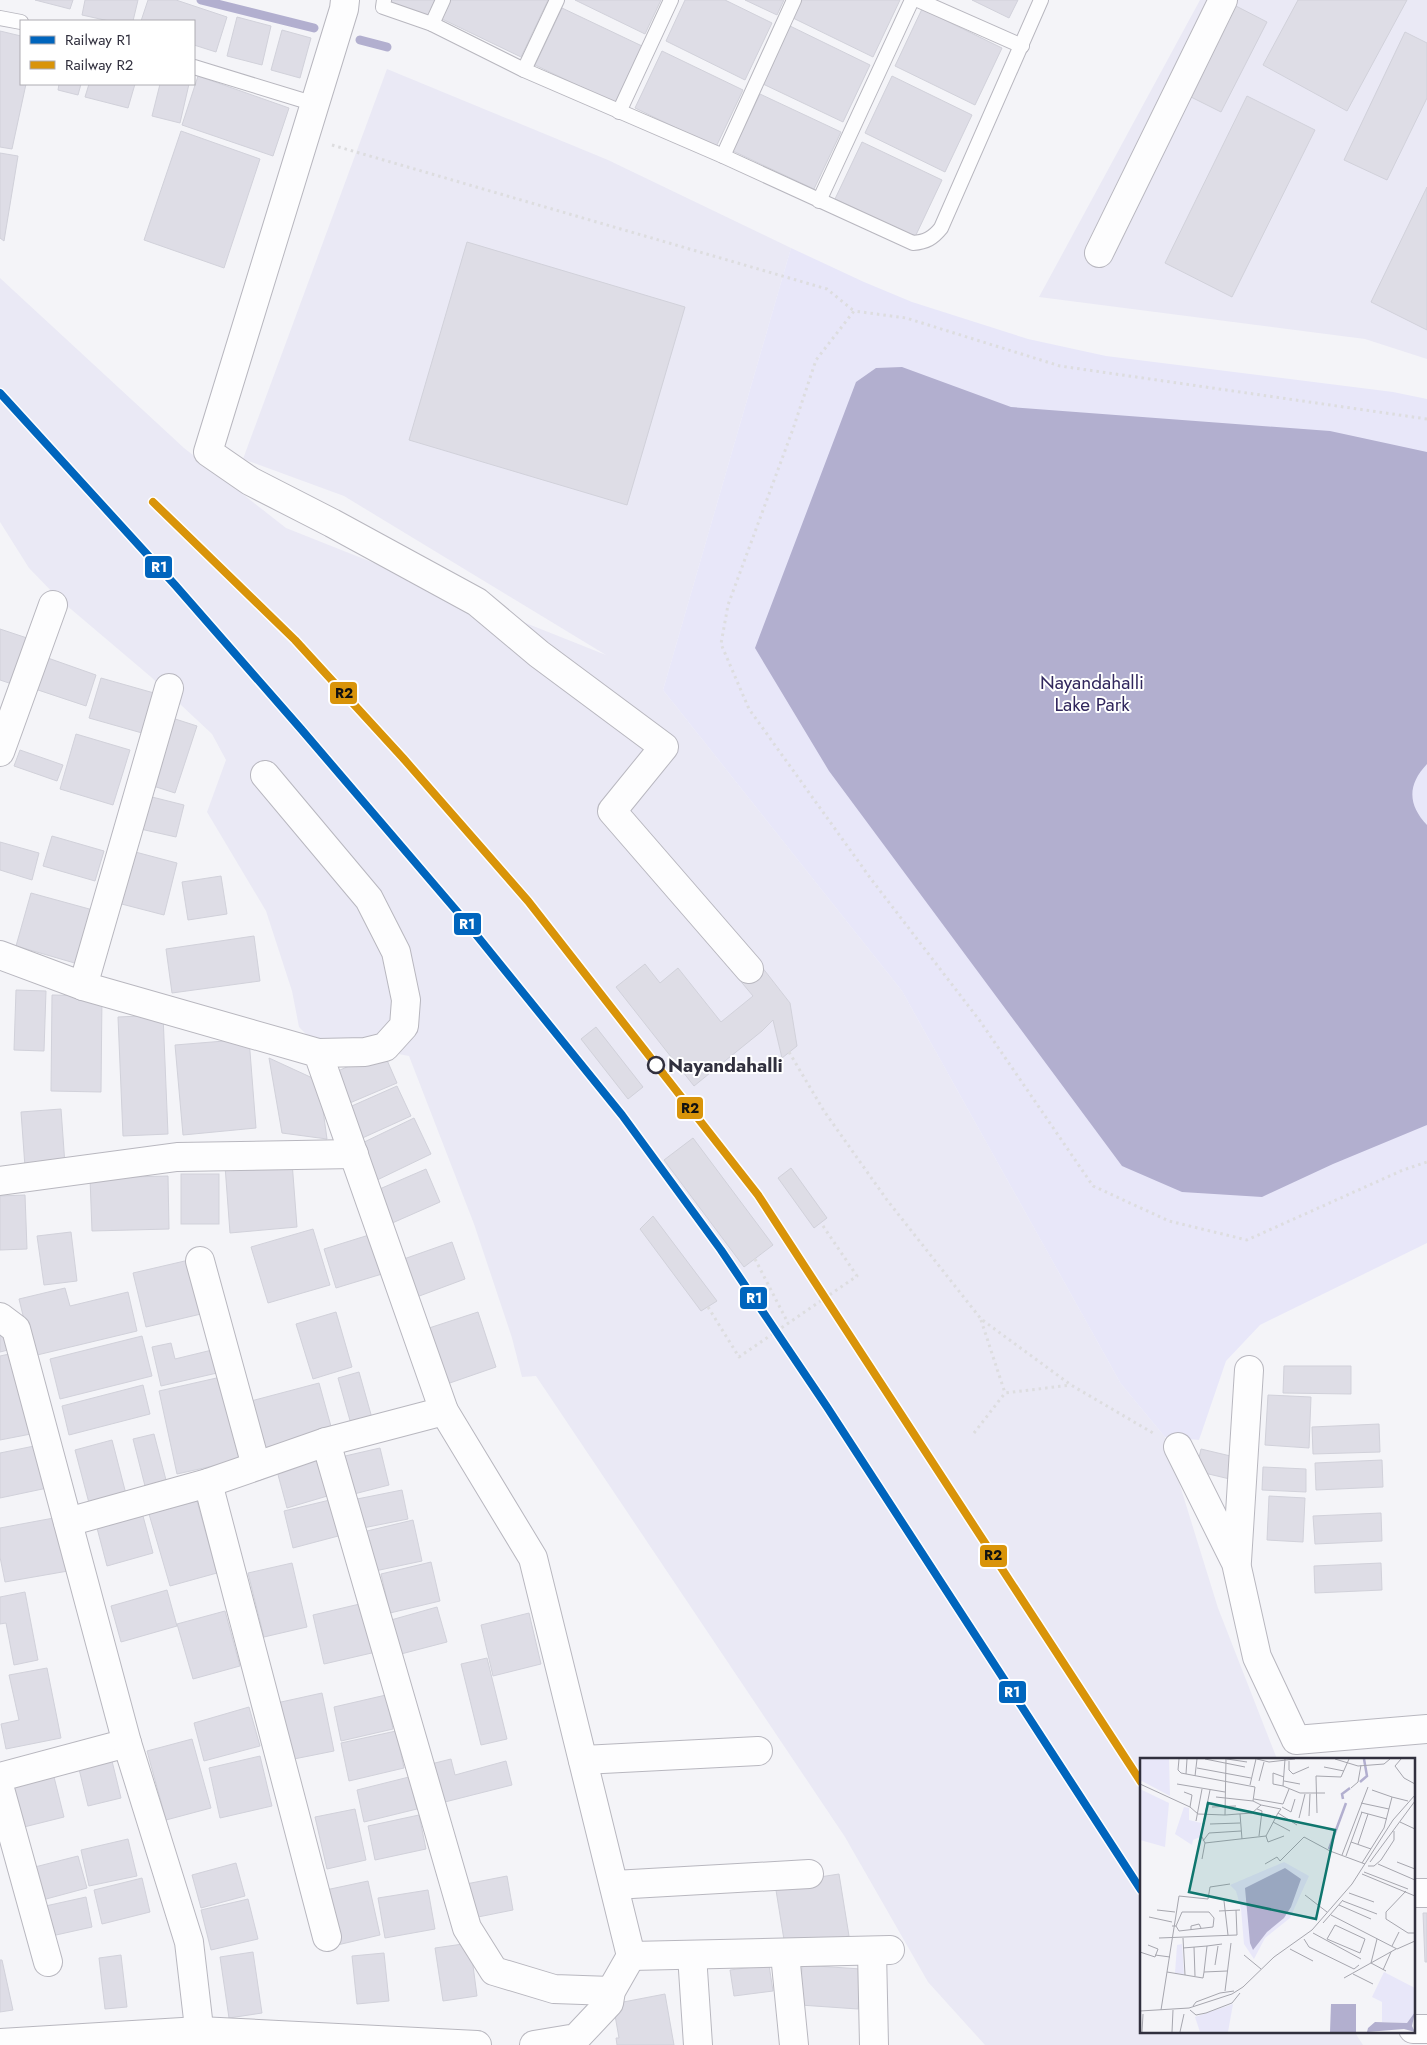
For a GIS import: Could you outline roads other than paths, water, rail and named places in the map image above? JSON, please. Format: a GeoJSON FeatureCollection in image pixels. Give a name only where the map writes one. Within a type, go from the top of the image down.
{"type":"FeatureCollection","features":[{"type":"Feature","properties":{"kind":"street"},"geometry":{"type":"LineString","coordinates":[[345,0],[344,9],[208,452],[250,481],[332,523],[477,602],[540,654],[664,747],[612,811],[749,969]]}},
{"type":"Feature","properties":{"kind":"street"},"geometry":{"type":"LineString","coordinates":[[1099,253],[1223,0]]}},
{"type":"Feature","properties":{"kind":"street"},"geometry":{"type":"LineString","coordinates":[[0,752],[53,605]]}},
{"type":"Feature","properties":{"kind":"street"},"geometry":{"type":"LineString","coordinates":[[83,986],[169,688]]}},
{"type":"Feature","properties":{"kind":"street"},"geometry":{"type":"LineString","coordinates":[[0,955],[83,986],[318,1053],[365,1052],[385,1047],[404,1026],[406,1000],[396,952],[369,899],[265,775]]}},
{"type":"Feature","properties":{"kind":"street"},"geometry":{"type":"LineString","coordinates":[[318,1053],[444,1411],[533,1558],[632,1956],[611,1991],[609,2003],[576,2038],[534,2045]]}},
{"type":"Feature","properties":{"kind":"street"},"geometry":{"type":"LineString","coordinates":[[0,1181],[177,1157],[354,1154]]}},
{"type":"Feature","properties":{"kind":"street"},"geometry":{"type":"LineString","coordinates":[[200,1261],[256,1466]]}},
{"type":"Feature","properties":{"kind":"street"},"geometry":{"type":"LineString","coordinates":[[0,1317],[16,1329],[127,1743],[189,1942],[200,2038]]}},
{"type":"Feature","properties":{"kind":"street"},"geometry":{"type":"LineString","coordinates":[[1236,1563],[1249,1370]]}},
{"type":"Feature","properties":{"kind":"street"},"geometry":{"type":"LineString","coordinates":[[68,1522],[208,1483],[326,1442],[444,1411]]}},
{"type":"Feature","properties":{"kind":"street"},"geometry":{"type":"LineString","coordinates":[[326,1442],[468,1928],[494,1971],[554,1989],[611,1991]]}},
{"type":"Feature","properties":{"kind":"street"},"geometry":{"type":"LineString","coordinates":[[1178,1447],[1236,1563],[1258,1657],[1296,1740],[1427,1729]]}},
{"type":"Feature","properties":{"kind":"street"},"geometry":{"type":"LineString","coordinates":[[208,1483],[327,1937]]}},
{"type":"Feature","properties":{"kind":"street"},"geometry":{"type":"LineString","coordinates":[[0,1777],[127,1743]]}},
{"type":"Feature","properties":{"kind":"street"},"geometry":{"type":"LineString","coordinates":[[583,1760],[758,1751]]}},
{"type":"Feature","properties":{"kind":"street"},"geometry":{"type":"LineString","coordinates":[[0,1789],[48,1962]]}},
{"type":"Feature","properties":{"kind":"street"},"geometry":{"type":"LineString","coordinates":[[614,1885],[809,1874]]}},
{"type":"Feature","properties":{"kind":"street"},"geometry":{"type":"LineString","coordinates":[[1414,1893],[1427,1893]]}},
{"type":"Feature","properties":{"kind":"street"},"geometry":{"type":"LineString","coordinates":[[632,1956],[881,1951],[874,2045]]}},
{"type":"Feature","properties":{"kind":"street"},"geometry":{"type":"LineString","coordinates":[[785,1954],[794,2045]]}},
{"type":"Feature","properties":{"kind":"street"},"geometry":{"type":"LineString","coordinates":[[692,1955],[698,2045]]}},
{"type":"Feature","properties":{"kind":"street"},"geometry":{"type":"LineString","coordinates":[[1414,2030],[1427,2029]]}},
{"type":"Feature","properties":{"kind":"street"},"geometry":{"type":"LineString","coordinates":[[0,2043],[200,2038],[477,2045]]}},
{"type":"Feature","properties":{"kind":"lane"},"geometry":{"type":"LineString","coordinates":[[384,0],[383,7],[432,24],[524,70],[723,156],[913,243],[924,243],[934,237],[941,228],[1041,0]]}},
{"type":"Feature","properties":{"kind":"lane"},"geometry":{"type":"LineString","coordinates":[[432,24],[443,0]]}},
{"type":"Feature","properties":{"kind":"lane"},"geometry":{"type":"LineString","coordinates":[[524,70],[557,0]]}},
{"type":"Feature","properties":{"kind":"lane"},"geometry":{"type":"LineString","coordinates":[[620,112],[671,0]]}},
{"type":"Feature","properties":{"kind":"lane"},"geometry":{"type":"LineString","coordinates":[[723,156],[794,0]]}},
{"type":"Feature","properties":{"kind":"lane"},"geometry":{"type":"LineString","coordinates":[[818,201],[912,0]]}},
{"type":"Feature","properties":{"kind":"lane"},"geometry":{"type":"LineString","coordinates":[[918,0],[1022,46]]}},
{"type":"Feature","properties":{"kind":"lane"},"geometry":{"type":"LineString","coordinates":[[0,18],[20,22]]}},
{"type":"Feature","properties":{"kind":"lane"},"geometry":{"type":"LineString","coordinates":[[195,67],[315,104]]}},
{"type":"Feature","properties":{"kind":"waterway"},"geometry":{"type":"LineString","coordinates":[[201,0],[314,28]]}},
{"type":"Feature","properties":{"kind":"waterway"},"geometry":{"type":"LineString","coordinates":[[360,40],[387,47]]}},
{"type":"Feature","properties":{"kind":"rail line","name":"R1"},"geometry":{"type":"LineString","coordinates":[[0,393],[175,585],[301,729],[461,916],[622,1115],[721,1250],[827,1407],[1140,1888]]}},
{"type":"Feature","properties":{"kind":"rail line","name":"R2"},"geometry":{"type":"LineString","coordinates":[[153,502],[295,640],[403,758],[528,901],[758,1195],[1140,1780]]}},
{"type":"Feature","properties":{"kind":"place","name":"Nayandahalli"},"geometry":{"type":"Point","coordinates":[656,1065]}},
{"type":"Feature","properties":{"kind":"park label","name":"Nayandahalli Lake Park"},"geometry":{"type":"Point","coordinates":[1092,693]}}]}
